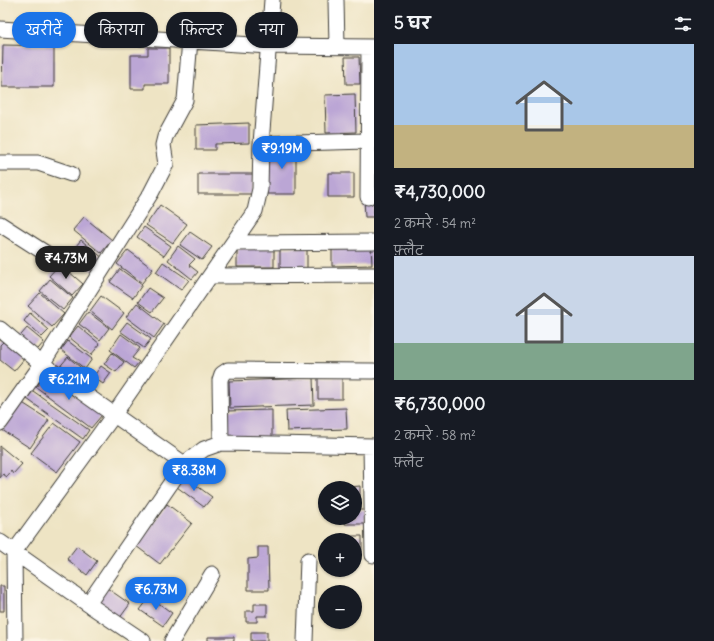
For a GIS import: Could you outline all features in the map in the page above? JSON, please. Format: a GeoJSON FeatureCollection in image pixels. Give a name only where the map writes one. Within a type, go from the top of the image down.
{"type":"FeatureCollection","features":[{"type":"Feature","properties":{"kind":"street"},"geometry":{"type":"LineString","coordinates":[[271,12],[272,0]]}},
{"type":"Feature","properties":{"kind":"street"},"geometry":{"type":"LineString","coordinates":[[336,0],[337,46]]}},
{"type":"Feature","properties":{"kind":"street"},"geometry":{"type":"LineString","coordinates":[[0,29],[166,39]]}},
{"type":"Feature","properties":{"kind":"street"},"geometry":{"type":"LineString","coordinates":[[298,46],[372,47],[368,141],[368,197]]}},
{"type":"Feature","properties":{"kind":"street"},"geometry":{"type":"LineString","coordinates":[[0,423],[42,364],[151,193],[166,164],[163,144],[185,100],[189,48]]}},
{"type":"Feature","properties":{"kind":"street"},"geometry":{"type":"LineString","coordinates":[[15,641],[14,552],[113,416],[255,211],[259,201],[261,144],[269,48]]}},
{"type":"Feature","properties":{"kind":"street"},"geometry":{"type":"LineString","coordinates":[[261,144],[368,141]]}},
{"type":"Feature","properties":{"kind":"street"},"geometry":{"type":"LineString","coordinates":[[0,163],[38,163],[71,174]]}},
{"type":"Feature","properties":{"kind":"street"},"geometry":{"type":"LineString","coordinates":[[0,224],[50,256]]}},
{"type":"Feature","properties":{"kind":"street"},"geometry":{"type":"LineString","coordinates":[[234,243],[374,242]]}},
{"type":"Feature","properties":{"kind":"street"},"geometry":{"type":"LineString","coordinates":[[211,276],[374,275]]}},
{"type":"Feature","properties":{"kind":"street"},"geometry":{"type":"LineString","coordinates":[[0,329],[42,364],[113,416],[184,464]]}},
{"type":"Feature","properties":{"kind":"street"},"geometry":{"type":"LineString","coordinates":[[221,443],[220,380],[222,374],[228,370],[374,371]]}},
{"type":"Feature","properties":{"kind":"street"},"geometry":{"type":"LineString","coordinates":[[88,604],[184,464],[204,450],[221,443],[373,446],[373,555]]}},
{"type":"Feature","properties":{"kind":"street"},"geometry":{"type":"LineString","coordinates":[[0,542],[136,639]]}},
{"type":"Feature","properties":{"kind":"street"},"geometry":{"type":"LineString","coordinates":[[305,641],[308,560]]}},
{"type":"Feature","properties":{"kind":"street"},"geometry":{"type":"LineString","coordinates":[[172,641],[212,574]]}},
{"type":"Feature","properties":{"kind":"building"},"geometry":{"type":"Polygon","coordinates":[[[3,45],[12,45],[12,48],[54,48],[54,87],[2,87],[3,45]]]}},
{"type":"Feature","properties":{"kind":"building"},"geometry":{"type":"Polygon","coordinates":[[[148,48],[169,48],[169,84],[145,84],[145,89],[131,89],[131,55],[148,55],[148,48]]]}},
{"type":"Feature","properties":{"kind":"building"},"geometry":{"type":"Polygon","coordinates":[[[345,57],[359,57],[360,84],[346,84],[345,57]]]}},
{"type":"Feature","properties":{"kind":"building"},"geometry":{"type":"Polygon","coordinates":[[[355,94],[356,132],[326,133],[325,95],[355,94]]]}},
{"type":"Feature","properties":{"kind":"building"},"geometry":{"type":"Polygon","coordinates":[[[249,123],[249,143],[215,144],[215,150],[196,150],[196,125],[249,123]]]}},
{"type":"Feature","properties":{"kind":"building"},"geometry":{"type":"Polygon","coordinates":[[[267,147],[296,147],[296,194],[267,194],[267,147]]]}},
{"type":"Feature","properties":{"kind":"building"},"geometry":{"type":"Polygon","coordinates":[[[328,173],[354,173],[354,197],[328,197],[328,173]]]}},
{"type":"Feature","properties":{"kind":"building"},"geometry":{"type":"Polygon","coordinates":[[[198,174],[253,174],[253,194],[198,194],[198,174]]]}},
{"type":"Feature","properties":{"kind":"building"},"geometry":{"type":"Polygon","coordinates":[[[364,199],[374,199],[374,217],[365,217],[364,199]]]}},
{"type":"Feature","properties":{"kind":"building"},"geometry":{"type":"Polygon","coordinates":[[[160,205],[187,224],[173,243],[146,225],[160,205]]]}},
{"type":"Feature","properties":{"kind":"building"},"geometry":{"type":"Polygon","coordinates":[[[84,217],[112,240],[101,253],[73,230],[84,217]]]}},
{"type":"Feature","properties":{"kind":"building"},"geometry":{"type":"Polygon","coordinates":[[[144,227],[171,246],[164,256],[137,237],[144,227]]]}},
{"type":"Feature","properties":{"kind":"building"},"geometry":{"type":"Polygon","coordinates":[[[190,232],[212,247],[202,260],[180,245],[190,232]]]}},
{"type":"Feature","properties":{"kind":"building"},"geometry":{"type":"Polygon","coordinates":[[[81,240],[104,259],[93,272],[70,253],[81,240]]]}},
{"type":"Feature","properties":{"kind":"building"},"geometry":{"type":"Polygon","coordinates":[[[178,246],[195,259],[189,265],[198,272],[192,279],[168,260],[178,246]]]}},
{"type":"Feature","properties":{"kind":"building"},"geometry":{"type":"Polygon","coordinates":[[[371,246],[372,265],[332,266],[332,248],[371,246]]]}},
{"type":"Feature","properties":{"kind":"building"},"geometry":{"type":"Polygon","coordinates":[[[307,247],[307,268],[280,269],[280,248],[307,247]]]}},
{"type":"Feature","properties":{"kind":"building"},"geometry":{"type":"Polygon","coordinates":[[[237,248],[274,248],[274,267],[237,267],[237,248]]]}},
{"type":"Feature","properties":{"kind":"building"},"geometry":{"type":"Polygon","coordinates":[[[128,250],[153,269],[142,283],[117,264],[128,250]]]}},
{"type":"Feature","properties":{"kind":"building"},"geometry":{"type":"Polygon","coordinates":[[[163,262],[189,280],[181,290],[156,272],[163,262]]]}},
{"type":"Feature","properties":{"kind":"building"},"geometry":{"type":"Polygon","coordinates":[[[60,264],[83,284],[72,296],[49,276],[60,264]]]}},
{"type":"Feature","properties":{"kind":"building"},"geometry":{"type":"Polygon","coordinates":[[[120,269],[142,285],[133,298],[110,282],[120,269]]]}},
{"type":"Feature","properties":{"kind":"building"},"geometry":{"type":"Polygon","coordinates":[[[50,279],[73,298],[63,310],[40,291],[50,279]]]}},
{"type":"Feature","properties":{"kind":"building"},"geometry":{"type":"Polygon","coordinates":[[[148,288],[163,298],[152,312],[138,302],[148,288]]]}},
{"type":"Feature","properties":{"kind":"building"},"geometry":{"type":"Polygon","coordinates":[[[40,293],[64,314],[52,327],[28,306],[40,293]]]}},
{"type":"Feature","properties":{"kind":"building"},"geometry":{"type":"Polygon","coordinates":[[[101,296],[124,313],[112,329],[90,311],[101,296]]]}},
{"type":"Feature","properties":{"kind":"building"},"geometry":{"type":"Polygon","coordinates":[[[137,303],[164,324],[154,338],[126,317],[137,303]]]}},
{"type":"Feature","properties":{"kind":"building"},"geometry":{"type":"Polygon","coordinates":[[[88,312],[109,328],[100,340],[79,324],[88,312]]]}},
{"type":"Feature","properties":{"kind":"building"},"geometry":{"type":"Polygon","coordinates":[[[30,313],[49,330],[42,337],[24,321],[30,313]]]}},
{"type":"Feature","properties":{"kind":"building"},"geometry":{"type":"Polygon","coordinates":[[[127,322],[151,339],[144,348],[120,331],[127,322]]]}},
{"type":"Feature","properties":{"kind":"building"},"geometry":{"type":"Polygon","coordinates":[[[78,326],[100,344],[91,355],[69,337],[78,326]]]}},
{"type":"Feature","properties":{"kind":"building"},"geometry":{"type":"Polygon","coordinates":[[[27,328],[44,342],[33,355],[16,341],[27,328]]]}},
{"type":"Feature","properties":{"kind":"building"},"geometry":{"type":"Polygon","coordinates":[[[121,334],[140,348],[132,358],[139,362],[134,368],[110,350],[121,334]]]}},
{"type":"Feature","properties":{"kind":"building"},"geometry":{"type":"Polygon","coordinates":[[[4,341],[25,358],[14,371],[0,360],[0,345],[4,341]]]}},
{"type":"Feature","properties":{"kind":"building"},"geometry":{"type":"Polygon","coordinates":[[[68,341],[92,359],[85,369],[61,350],[68,341]]]}},
{"type":"Feature","properties":{"kind":"building"},"geometry":{"type":"Polygon","coordinates":[[[112,353],[124,362],[116,372],[104,364],[112,353]]]}},
{"type":"Feature","properties":{"kind":"building"},"geometry":{"type":"Polygon","coordinates":[[[68,357],[86,372],[74,385],[57,370],[68,357]]]}},
{"type":"Feature","properties":{"kind":"building"},"geometry":{"type":"Polygon","coordinates":[[[101,366],[111,373],[103,384],[93,377],[101,366]]]}},
{"type":"Feature","properties":{"kind":"building"},"geometry":{"type":"Polygon","coordinates":[[[46,374],[102,415],[91,428],[36,387],[46,374]]]}},
{"type":"Feature","properties":{"kind":"building"},"geometry":{"type":"Polygon","coordinates":[[[318,377],[342,377],[342,399],[318,399],[318,377]]]}},
{"type":"Feature","properties":{"kind":"building"},"geometry":{"type":"Polygon","coordinates":[[[313,378],[314,405],[230,408],[229,381],[313,378]]]}},
{"type":"Feature","properties":{"kind":"building"},"geometry":{"type":"Polygon","coordinates":[[[33,391],[89,430],[83,439],[27,399],[33,391]]]}},
{"type":"Feature","properties":{"kind":"building"},"geometry":{"type":"Polygon","coordinates":[[[21,402],[49,420],[30,448],[2,430],[21,402]]]}},
{"type":"Feature","properties":{"kind":"building"},"geometry":{"type":"Polygon","coordinates":[[[346,408],[347,429],[287,431],[286,410],[346,408]]]}},
{"type":"Feature","properties":{"kind":"building"},"geometry":{"type":"Polygon","coordinates":[[[272,410],[272,437],[225,437],[225,411],[272,410]]]}},
{"type":"Feature","properties":{"kind":"building"},"geometry":{"type":"Polygon","coordinates":[[[54,423],[80,442],[57,472],[31,453],[54,423]]]}},
{"type":"Feature","properties":{"kind":"building"},"geometry":{"type":"Polygon","coordinates":[[[0,446],[22,464],[13,474],[11,471],[7,477],[3,474],[0,478],[0,446]]]}},
{"type":"Feature","properties":{"kind":"building"},"geometry":{"type":"Polygon","coordinates":[[[185,477],[212,497],[204,507],[177,487],[185,477]]]}},
{"type":"Feature","properties":{"kind":"building"},"geometry":{"type":"Polygon","coordinates":[[[167,504],[192,523],[160,564],[136,546],[167,504]]]}},
{"type":"Feature","properties":{"kind":"building"},"geometry":{"type":"Polygon","coordinates":[[[362,510],[365,510],[365,524],[362,524],[362,510]]]}},
{"type":"Feature","properties":{"kind":"building"},"geometry":{"type":"Polygon","coordinates":[[[77,546],[97,561],[87,575],[67,559],[77,546]]]}},
{"type":"Feature","properties":{"kind":"building"},"geometry":{"type":"Polygon","coordinates":[[[258,547],[268,547],[269,590],[248,590],[248,559],[258,558],[258,547]]]}},
{"type":"Feature","properties":{"kind":"building"},"geometry":{"type":"Polygon","coordinates":[[[0,586],[4,586],[4,611],[0,611],[0,586]]]}},
{"type":"Feature","properties":{"kind":"building"},"geometry":{"type":"Polygon","coordinates":[[[107,588],[130,604],[119,619],[96,603],[107,588]]]}},
{"type":"Feature","properties":{"kind":"building"},"geometry":{"type":"Polygon","coordinates":[[[150,597],[172,613],[163,626],[140,610],[150,597]]]}},
{"type":"Feature","properties":{"kind":"building"},"geometry":{"type":"Polygon","coordinates":[[[254,604],[267,604],[267,616],[257,616],[257,622],[246,622],[246,611],[254,611],[254,604]]]}},
{"type":"Feature","properties":{"kind":"building"},"geometry":{"type":"Polygon","coordinates":[[[251,632],[267,632],[267,641],[251,641],[251,632]]]}},
{"type":"Feature","properties":{"kind":"building"},"geometry":{"type":"Polygon","coordinates":[[[208,637],[234,637],[234,641],[208,641],[208,637]]]}}]}
